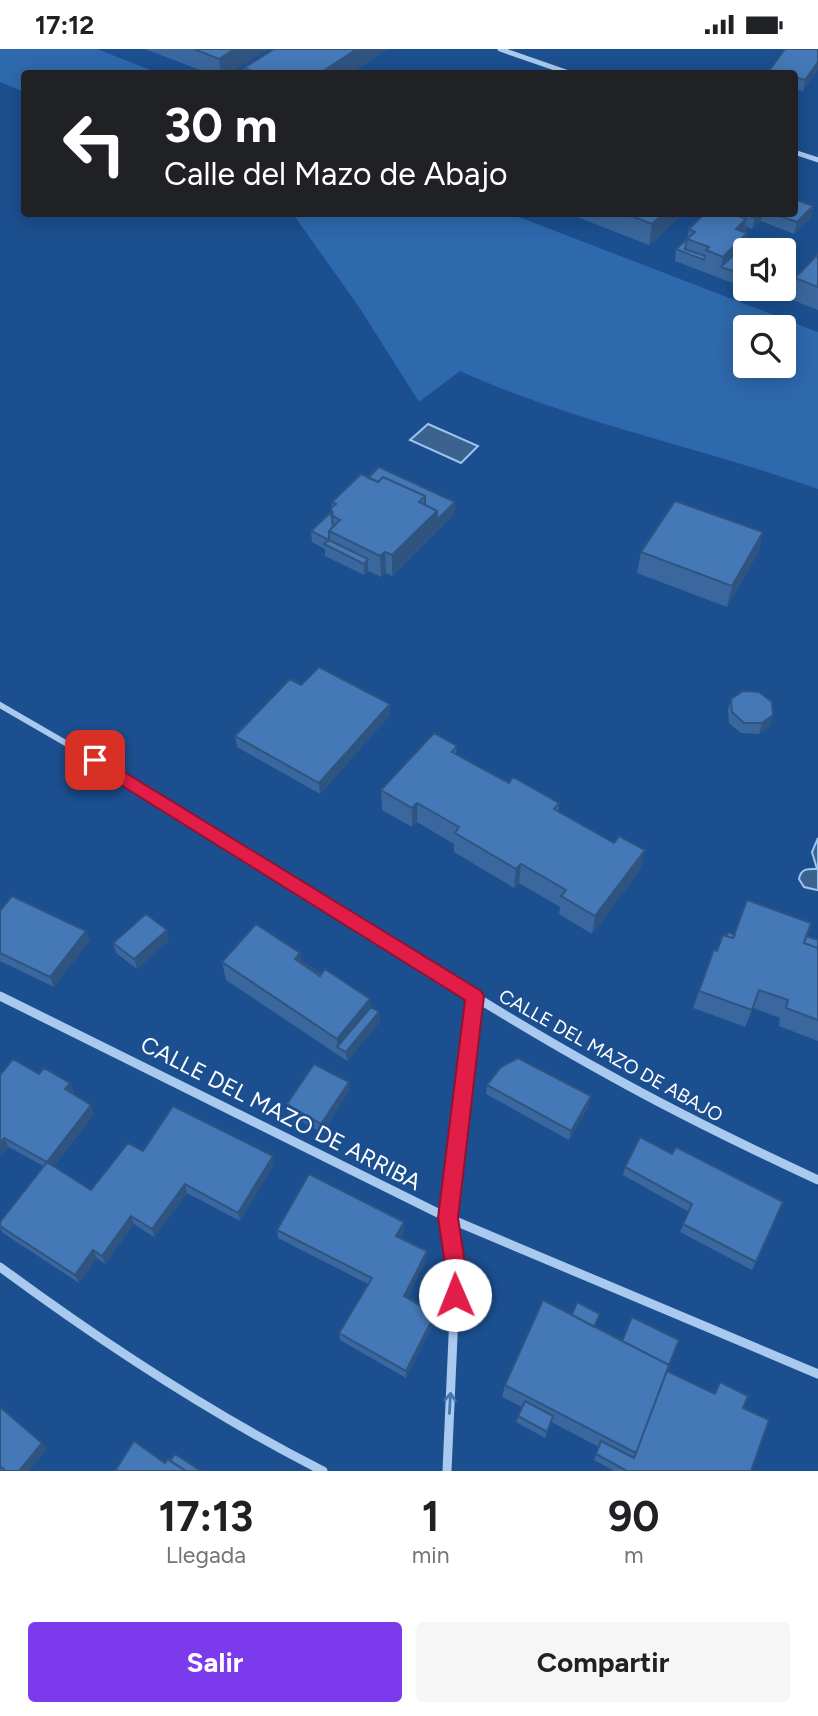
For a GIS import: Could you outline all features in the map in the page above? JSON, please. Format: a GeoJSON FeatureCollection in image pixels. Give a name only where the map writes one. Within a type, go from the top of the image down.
{"type":"FeatureCollection","features":[{"type":"Feature","properties":{"kind":"street"},"geometry":{"type":"LineString","coordinates":[[500,49],[560,70]]}},
{"type":"Feature","properties":{"kind":"street"},"geometry":{"type":"LineString","coordinates":[[798,153],[818,160]]}},
{"type":"Feature","properties":{"kind":"street","name":"CALLE DEL MAZO DE ABAJO"},"geometry":{"type":"LineString","coordinates":[[0,705],[126,779],[475,996],[741,1147],[818,1180]]}},
{"type":"Feature","properties":{"kind":"street","name":"CALLE DEL MAZO DE ARRIBA"},"geometry":{"type":"LineString","coordinates":[[0,996],[448,1218],[818,1374]]}},
{"type":"Feature","properties":{"kind":"street"},"geometry":{"type":"LineString","coordinates":[[447,1471],[456,1270],[448,1218],[475,996]]}},
{"type":"Feature","properties":{"kind":"street"},"geometry":{"type":"LineString","coordinates":[[0,1267],[103,1343],[272,1447],[323,1471]]}},
{"type":"Feature","properties":{"kind":"shaded area"},"geometry":{"type":"Polygon","coordinates":[[[0,49],[97,49],[150,70],[21,70],[21,91],[0,82],[0,49]]]}},
{"type":"Feature","properties":{"kind":"shaded area"},"geometry":{"type":"Polygon","coordinates":[[[295,217],[519,217],[774,315],[733,315],[733,378],[796,378],[796,324],[818,332],[818,489],[593,420],[460,371],[419,402],[359,307],[295,217]]]}},
{"type":"Feature","properties":{"kind":"shaded area"},"geometry":{"type":"Polygon","coordinates":[[[428,424],[478,446],[461,463],[410,440],[428,424]]]}},
{"type":"Feature","properties":{"kind":"shaded area"},"geometry":{"type":"Polygon","coordinates":[[[818,838],[817,890],[804,887],[799,879],[803,871],[817,869],[812,852],[818,838]]]}},
{"type":"Feature","properties":{"kind":"building"},"geometry":{"type":"Polygon","coordinates":[[[194,49],[235,49],[219,59],[194,49]]]}},
{"type":"Feature","properties":{"kind":"building"},"geometry":{"type":"Polygon","coordinates":[[[274,49],[357,49],[325,70],[244,68],[274,49]]]}},
{"type":"Feature","properties":{"kind":"building"},"geometry":{"type":"Polygon","coordinates":[[[785,49],[818,49],[818,62],[805,80],[798,78],[798,70],[770,70],[785,49]]]}},
{"type":"Feature","properties":{"kind":"building"},"geometry":{"type":"Polygon","coordinates":[[[798,200],[813,206],[797,222],[783,217],[798,217],[798,200]]]}},
{"type":"Feature","properties":{"kind":"building"},"geometry":{"type":"Polygon","coordinates":[[[634,217],[660,217],[652,224],[634,217]]]}},
{"type":"Feature","properties":{"kind":"building"},"geometry":{"type":"Polygon","coordinates":[[[701,217],[746,219],[736,229],[747,233],[742,238],[733,238],[733,247],[723,257],[706,250],[709,247],[687,239],[695,232],[689,229],[701,217]]]}},
{"type":"Feature","properties":{"kind":"building"},"geometry":{"type":"Polygon","coordinates":[[[687,239],[685,249],[705,256],[704,260],[676,249],[687,239]]]}},
{"type":"Feature","properties":{"kind":"building"},"geometry":{"type":"Polygon","coordinates":[[[818,254],[818,287],[796,277],[818,254]]]}},
{"type":"Feature","properties":{"kind":"building"},"geometry":{"type":"Polygon","coordinates":[[[733,256],[733,271],[721,267],[733,256]]]}},
{"type":"Feature","properties":{"kind":"building"},"geometry":{"type":"Polygon","coordinates":[[[379,467],[455,502],[437,520],[437,511],[425,505],[425,496],[383,477],[378,482],[368,478],[379,467]]]}},
{"type":"Feature","properties":{"kind":"building"},"geometry":{"type":"Polygon","coordinates":[[[361,474],[378,482],[383,477],[425,496],[419,502],[437,511],[392,555],[385,552],[380,556],[329,531],[340,520],[333,516],[331,508],[336,504],[332,502],[361,474]]]}},
{"type":"Feature","properties":{"kind":"building"},"geometry":{"type":"Polygon","coordinates":[[[675,501],[763,532],[732,586],[641,552],[675,501]]]}},
{"type":"Feature","properties":{"kind":"building"},"geometry":{"type":"Polygon","coordinates":[[[331,512],[333,526],[329,531],[329,540],[311,531],[331,512]]]}},
{"type":"Feature","properties":{"kind":"building"},"geometry":{"type":"Polygon","coordinates":[[[329,540],[368,559],[364,564],[324,544],[329,540]]]}},
{"type":"Feature","properties":{"kind":"building"},"geometry":{"type":"Polygon","coordinates":[[[319,667],[390,704],[319,783],[235,736],[290,679],[301,685],[319,667]]]}},
{"type":"Feature","properties":{"kind":"building"},"geometry":{"type":"Polygon","coordinates":[[[743,691],[759,692],[772,702],[773,715],[762,723],[744,723],[732,712],[731,699],[743,691]]]}},
{"type":"Feature","properties":{"kind":"building"},"geometry":{"type":"Polygon","coordinates":[[[434,733],[457,746],[452,752],[509,783],[513,777],[559,803],[554,809],[614,843],[619,836],[645,850],[595,916],[561,896],[566,890],[521,864],[516,869],[455,833],[459,827],[417,803],[412,808],[381,790],[434,733]]]}},
{"type":"Feature","properties":{"kind":"building"},"geometry":{"type":"Polygon","coordinates":[[[12,896],[86,931],[50,977],[0,953],[0,911],[12,896]]]}},
{"type":"Feature","properties":{"kind":"building"},"geometry":{"type":"Polygon","coordinates":[[[747,900],[811,923],[804,943],[818,948],[818,1020],[786,1008],[788,1000],[759,990],[752,1010],[699,991],[714,949],[717,951],[723,935],[733,938],[747,900]]]}},
{"type":"Feature","properties":{"kind":"building"},"geometry":{"type":"Polygon","coordinates":[[[146,914],[167,930],[134,959],[113,943],[146,914]]]}},
{"type":"Feature","properties":{"kind":"building"},"geometry":{"type":"Polygon","coordinates":[[[256,924],[300,953],[295,959],[320,976],[325,969],[370,999],[337,1039],[222,962],[256,924]]]}},
{"type":"Feature","properties":{"kind":"building"},"geometry":{"type":"Polygon","coordinates":[[[806,936],[818,940],[818,948],[804,943],[806,936]]]}},
{"type":"Feature","properties":{"kind":"building"},"geometry":{"type":"Polygon","coordinates":[[[300,962],[321,974],[320,976],[300,962]]]}},
{"type":"Feature","properties":{"kind":"building"},"geometry":{"type":"Polygon","coordinates":[[[371,1007],[379,1012],[346,1052],[337,1047],[371,1007]]]}},
{"type":"Feature","properties":{"kind":"building"},"geometry":{"type":"Polygon","coordinates":[[[518,1058],[591,1096],[571,1131],[487,1085],[501,1067],[518,1058]]]}},
{"type":"Feature","properties":{"kind":"building"},"geometry":{"type":"Polygon","coordinates":[[[13,1059],[39,1074],[44,1068],[70,1083],[65,1089],[91,1105],[47,1162],[4,1138],[0,1143],[0,1075],[13,1059]]]}},
{"type":"Feature","properties":{"kind":"building"},"geometry":{"type":"Polygon","coordinates":[[[314,1064],[349,1082],[321,1124],[287,1104],[314,1064]]]}},
{"type":"Feature","properties":{"kind":"building"},"geometry":{"type":"Polygon","coordinates":[[[173,1106],[273,1156],[238,1213],[185,1184],[152,1229],[131,1216],[102,1256],[93,1250],[75,1275],[0,1226],[0,1222],[47,1162],[91,1190],[128,1143],[143,1151],[173,1106]]]}},
{"type":"Feature","properties":{"kind":"building"},"geometry":{"type":"Polygon","coordinates":[[[640,1137],[672,1154],[676,1147],[783,1202],[756,1262],[683,1224],[692,1204],[625,1167],[640,1137]]]}},
{"type":"Feature","properties":{"kind":"building"},"geometry":{"type":"Polygon","coordinates":[[[309,1174],[404,1222],[396,1236],[427,1251],[404,1296],[435,1314],[406,1371],[339,1333],[372,1278],[277,1230],[309,1174]]]}},
{"type":"Feature","properties":{"kind":"building"},"geometry":{"type":"Polygon","coordinates":[[[543,1300],[669,1365],[636,1453],[505,1385],[543,1300]]]}},
{"type":"Feature","properties":{"kind":"building"},"geometry":{"type":"Polygon","coordinates":[[[577,1302],[600,1314],[594,1327],[572,1315],[577,1302]]]}},
{"type":"Feature","properties":{"kind":"building"},"geometry":{"type":"Polygon","coordinates":[[[632,1317],[679,1340],[669,1365],[622,1341],[632,1317]]]}},
{"type":"Feature","properties":{"kind":"building"},"geometry":{"type":"Polygon","coordinates":[[[667,1371],[715,1394],[720,1382],[748,1396],[743,1408],[769,1420],[751,1471],[627,1471],[596,1454],[601,1441],[634,1458],[667,1371]]]}},
{"type":"Feature","properties":{"kind":"building"},"geometry":{"type":"Polygon","coordinates":[[[525,1401],[553,1416],[547,1432],[518,1416],[525,1401]]]}},
{"type":"Feature","properties":{"kind":"building"},"geometry":{"type":"Polygon","coordinates":[[[0,1407],[42,1443],[19,1471],[6,1471],[0,1466],[0,1407]]]}},
{"type":"Feature","properties":{"kind":"building"},"geometry":{"type":"Polygon","coordinates":[[[134,1441],[165,1463],[168,1459],[186,1471],[115,1471],[134,1441]]]}},
{"type":"Feature","properties":{"kind":"building"},"geometry":{"type":"Polygon","coordinates":[[[175,1454],[201,1471],[186,1471],[170,1461],[175,1454]]]}},
{"type":"Feature","properties":{"kind":"route"},"geometry":{"type":"LineString","coordinates":[[95,760],[475,996],[448,1218],[456,1270],[455,1295]]}}]}
